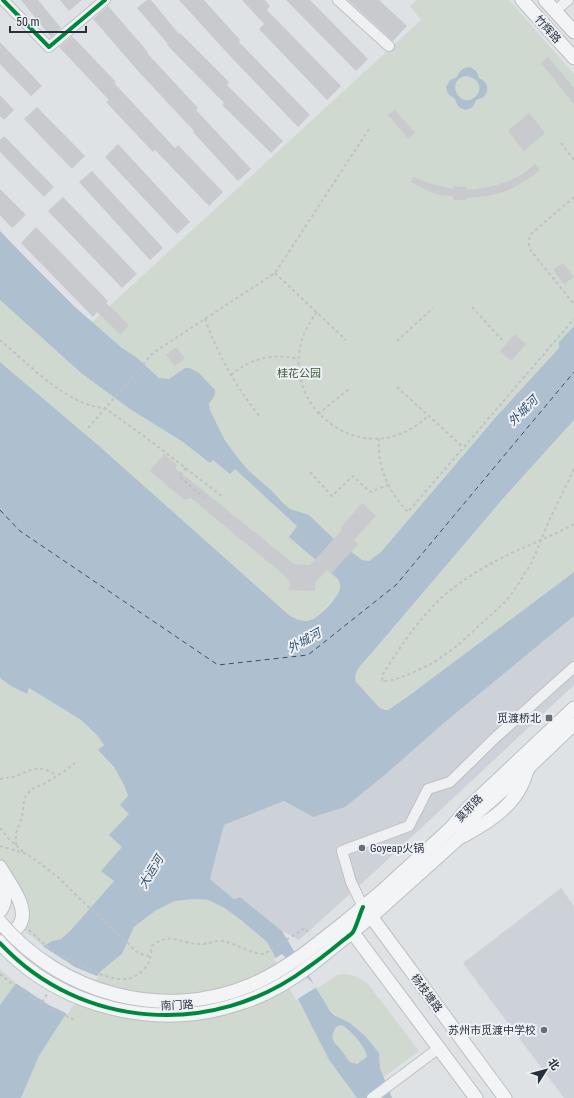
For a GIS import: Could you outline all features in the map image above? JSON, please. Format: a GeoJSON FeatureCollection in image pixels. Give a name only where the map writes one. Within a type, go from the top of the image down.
{"type":"FeatureCollection","features":[{"type":"Feature","properties":{"kind":"main road","name":"竹辉路"},"geometry":{"type":"LineString","coordinates":[[522,0],[574,58]]}},
{"type":"Feature","properties":{"kind":"main road","name":"竹辉路"},"geometry":{"type":"LineString","coordinates":[[545,0],[574,32]]}},
{"type":"Feature","properties":{"kind":"main road","name":"莫邪路"},"geometry":{"type":"LineString","coordinates":[[367,912],[451,828],[468,808],[574,708]]}},
{"type":"Feature","properties":{"kind":"main road","name":"莫邪路"},"geometry":{"type":"LineString","coordinates":[[367,912],[459,838],[478,828],[508,805],[515,797],[529,767],[574,724]]}},
{"type":"Feature","properties":{"kind":"main road"},"geometry":{"type":"LineString","coordinates":[[0,867],[21,903],[23,913],[21,922],[0,944]]}},
{"type":"Feature","properties":{"kind":"main road"},"geometry":{"type":"LineString","coordinates":[[0,883],[3,888],[5,898],[0,911]]}},
{"type":"Feature","properties":{"kind":"main road","name":"南门路"},"geometry":{"type":"LineString","coordinates":[[0,944],[27,968],[40,977],[66,992],[88,1001],[109,1008],[139,1013],[154,1015],[185,1015],[230,1007],[286,983],[310,965],[349,927],[367,912]]}},
{"type":"Feature","properties":{"kind":"main road","name":"杨枝塘路"},"geometry":{"type":"LineString","coordinates":[[367,912],[505,1098]]}},
{"type":"Feature","properties":{"kind":"main road","name":"南门路"},"geometry":{"type":"LineString","coordinates":[[0,922],[29,952],[68,977],[97,990],[120,996],[143,1000],[174,1001],[220,995],[250,985],[264,979],[317,944],[349,927]]}},
{"type":"Feature","properties":{"kind":"main road","name":"杨枝塘路"},"geometry":{"type":"LineString","coordinates":[[349,927],[476,1098]]}},
{"type":"Feature","properties":{"kind":"street"},"geometry":{"type":"LineString","coordinates":[[3,0],[49,47],[105,0]]}},
{"type":"Feature","properties":{"kind":"street"},"geometry":{"type":"LineString","coordinates":[[338,0],[389,46]]}},
{"type":"Feature","properties":{"kind":"street"},"geometry":{"type":"LineString","coordinates":[[555,11],[568,0]]}},
{"type":"Feature","properties":{"kind":"street"},"geometry":{"type":"LineString","coordinates":[[367,912],[351,882],[342,851],[409,826],[428,789],[450,782],[496,737],[574,667]]}},
{"type":"Feature","properties":{"kind":"street"},"geometry":{"type":"LineString","coordinates":[[372,1098],[439,1048]]}},
{"type":"Feature","properties":{"kind":"path"},"geometry":{"type":"LineString","coordinates":[[88,428],[145,361],[160,347],[275,273],[369,129]]}},
{"type":"Feature","properties":{"kind":"path"},"geometry":{"type":"LineString","coordinates":[[561,143],[574,160]]}},
{"type":"Feature","properties":{"kind":"path"},"geometry":{"type":"LineString","coordinates":[[574,197],[532,233],[529,243],[531,252],[574,304]]}},
{"type":"Feature","properties":{"kind":"path"},"geometry":{"type":"LineString","coordinates":[[275,273],[346,340]]}},
{"type":"Feature","properties":{"kind":"path"},"geometry":{"type":"LineString","coordinates":[[472,307],[502,340]]}},
{"type":"Feature","properties":{"kind":"path"},"geometry":{"type":"LineString","coordinates":[[397,341],[433,308]]}},
{"type":"Feature","properties":{"kind":"path"},"geometry":{"type":"LineString","coordinates":[[317,312],[304,334],[298,358],[299,372],[304,391],[318,414],[334,427],[346,433],[358,437],[379,438],[390,437],[406,432],[416,426],[428,415]]}},
{"type":"Feature","properties":{"kind":"path"},"geometry":{"type":"LineString","coordinates":[[205,319],[216,348],[231,375],[260,417]]}},
{"type":"Feature","properties":{"kind":"path"},"geometry":{"type":"LineString","coordinates":[[379,438],[380,460],[384,475],[395,497],[408,512],[574,319]]}},
{"type":"Feature","properties":{"kind":"path"},"geometry":{"type":"LineString","coordinates":[[0,340],[59,389],[96,408],[105,408],[148,439],[223,498]]}},
{"type":"Feature","properties":{"kind":"path"},"geometry":{"type":"LineString","coordinates":[[231,375],[242,366],[262,358],[284,356],[298,358]]}},
{"type":"Feature","properties":{"kind":"path"},"geometry":{"type":"LineString","coordinates":[[397,387],[463,447]]}},
{"type":"Feature","properties":{"kind":"path"},"geometry":{"type":"LineString","coordinates":[[318,414],[349,389]]}},
{"type":"Feature","properties":{"kind":"path"},"geometry":{"type":"LineString","coordinates":[[186,468],[179,476],[204,498]]}},
{"type":"Feature","properties":{"kind":"path"},"geometry":{"type":"LineString","coordinates":[[574,469],[541,540],[532,562],[514,592],[504,604],[457,646],[433,663],[404,676],[389,681],[382,680],[383,674],[403,642],[434,605],[447,594],[473,574],[496,561],[541,540],[557,534],[574,524]]}},
{"type":"Feature","properties":{"kind":"path"},"geometry":{"type":"LineString","coordinates":[[310,472],[332,496],[353,476],[370,492],[388,485]]}},
{"type":"Feature","properties":{"kind":"path"},"geometry":{"type":"LineString","coordinates":[[16,845],[16,833],[22,817],[26,795],[35,787],[42,785],[57,776],[75,763]]}},
{"type":"Feature","properties":{"kind":"path"},"geometry":{"type":"LineString","coordinates":[[0,779],[14,777],[33,769],[44,769],[57,776]]}},
{"type":"Feature","properties":{"kind":"path"},"geometry":{"type":"LineString","coordinates":[[0,828],[16,845],[58,877],[134,950],[140,954],[148,956],[151,951]]}},
{"type":"Feature","properties":{"kind":"path"},"geometry":{"type":"LineString","coordinates":[[0,846],[27,854]]}},
{"type":"Feature","properties":{"kind":"path"},"geometry":{"type":"LineString","coordinates":[[21,922],[42,942],[70,960],[105,977],[123,979],[136,976],[145,969],[150,962],[152,946],[158,941],[169,938],[193,944],[222,941],[256,954],[264,954],[305,928],[317,944]]}},
{"type":"Feature","properties":{"kind":"path"},"geometry":{"type":"LineString","coordinates":[[0,974],[20,990],[75,1020]]}},
{"type":"Feature","properties":{"kind":"shaded area"},"geometry":{"type":"Polygon","coordinates":[[[574,616],[574,685],[371,875],[299,940],[282,931],[240,897],[234,899],[210,879],[224,825],[284,801],[313,817],[386,774],[444,723],[574,616]]]}},
{"type":"Feature","properties":{"kind":"shaded area","name":"苏州市觅渡中学校"},"geometry":{"type":"Polygon","coordinates":[[[561,888],[574,906],[574,1098],[564,1098],[463,963],[561,888]]]}},
{"type":"Feature","properties":{"kind":"green space","name":"桂花公园"},"geometry":{"type":"Polygon","coordinates":[[[417,0],[509,0],[574,74],[574,326],[559,342],[559,348],[381,552],[316,617],[303,621],[290,616],[0,362],[0,300],[81,373],[95,383],[122,348],[92,322],[421,20],[410,6],[417,0]]]}},
{"type":"Feature","properties":{"kind":"green space"},"geometry":{"type":"Polygon","coordinates":[[[574,420],[574,572],[407,697],[388,710],[380,708],[356,682],[355,678],[359,667],[507,494],[574,420]]]}},
{"type":"Feature","properties":{"kind":"green space"},"geometry":{"type":"Polygon","coordinates":[[[0,678],[26,694],[29,688],[81,720],[97,735],[104,745],[99,750],[114,767],[128,796],[129,814],[114,881],[71,930],[61,939],[52,941],[43,946],[20,927],[27,920],[0,868],[0,678]]]}},
{"type":"Feature","properties":{"kind":"green space"},"geometry":{"type":"Polygon","coordinates":[[[194,899],[208,900],[223,907],[267,942],[329,1060],[357,1098],[21,1098],[39,1056],[71,1006],[101,971],[122,954],[134,927],[155,911],[175,901],[194,899]]]}},
{"type":"Feature","properties":{"kind":"green space"},"geometry":{"type":"Polygon","coordinates":[[[0,969],[16,983],[0,1005],[0,969]]]}},
{"type":"Feature","properties":{"kind":"green space"},"geometry":{"type":"Polygon","coordinates":[[[345,974],[357,977],[368,984],[419,1051],[384,1077],[380,1068],[379,1053],[348,1072],[322,1032],[342,1019],[337,1016],[324,1002],[317,988],[337,975],[345,974]]]}},
{"type":"Feature","properties":{"kind":"water"},"geometry":{"type":"Polygon","coordinates":[[[469,67],[476,71],[479,78],[486,84],[487,92],[484,97],[476,100],[471,108],[465,110],[459,107],[455,99],[448,94],[446,87],[450,80],[457,77],[461,70],[469,67]],[[466,76],[459,79],[455,88],[460,97],[464,100],[469,100],[477,94],[479,85],[477,81],[466,76]]]}},
{"type":"Feature","properties":{"kind":"water"},"geometry":{"type":"Polygon","coordinates":[[[0,231],[75,307],[159,378],[169,379],[185,368],[190,368],[199,373],[215,390],[209,404],[210,410],[224,439],[249,471],[290,509],[309,515],[333,538],[362,560],[369,561],[381,552],[496,417],[559,348],[559,342],[574,326],[574,420],[507,494],[362,664],[357,671],[355,678],[356,682],[380,708],[388,710],[574,572],[574,616],[345,807],[313,817],[284,801],[224,825],[210,879],[234,899],[240,897],[282,931],[330,1011],[357,1029],[366,1037],[379,1053],[380,1068],[392,1098],[357,1098],[329,1060],[267,942],[223,907],[208,900],[194,899],[175,901],[155,911],[134,927],[122,954],[101,971],[71,1006],[39,1056],[21,1098],[0,1098],[0,1005],[43,946],[52,941],[61,939],[71,930],[114,881],[101,871],[122,847],[109,835],[129,814],[120,805],[128,796],[124,785],[114,767],[98,750],[104,745],[97,735],[81,720],[29,688],[27,694],[11,686],[0,678],[0,362],[99,446],[290,616],[303,621],[311,620],[333,601],[339,592],[340,586],[338,579],[289,537],[297,526],[235,469],[230,474],[213,460],[210,463],[183,442],[130,409],[81,373],[0,300],[0,231]],[[341,1025],[337,1026],[332,1037],[333,1040],[350,1062],[357,1064],[367,1057],[366,1053],[357,1039],[341,1025]]]}},
{"type":"Feature","properties":{"kind":"pier"},"geometry":{"type":"Polygon","coordinates":[[[41,945],[75,967],[99,977],[72,1007],[68,1014],[49,1005],[14,982],[41,945]]]}},
{"type":"Feature","properties":{"kind":"pier"},"geometry":{"type":"Polygon","coordinates":[[[282,954],[317,987],[296,1000],[274,959],[282,954]]]}},
{"type":"Feature","properties":{"kind":"building"},"geometry":{"type":"Polygon","coordinates":[[[21,0],[38,0],[61,28],[51,37],[21,0]]]}},
{"type":"Feature","properties":{"kind":"building"},"geometry":{"type":"Polygon","coordinates":[[[60,0],[82,0],[69,11],[60,0]]]}},
{"type":"Feature","properties":{"kind":"building"},"geometry":{"type":"Polygon","coordinates":[[[147,0],[151,0],[179,34],[180,33],[229,82],[227,85],[283,141],[271,153],[222,105],[224,103],[167,45],[168,44],[137,8],[147,0]]]}},
{"type":"Feature","properties":{"kind":"building"},"geometry":{"type":"Polygon","coordinates":[[[179,0],[204,0],[240,40],[239,42],[310,115],[298,127],[179,0]]]}},
{"type":"Feature","properties":{"kind":"building"},"geometry":{"type":"Polygon","coordinates":[[[242,0],[265,0],[270,6],[267,10],[341,86],[327,100],[259,29],[264,24],[242,0]]]}},
{"type":"Feature","properties":{"kind":"building"},"geometry":{"type":"Polygon","coordinates":[[[286,0],[310,0],[368,59],[356,71],[286,0]]]}},
{"type":"Feature","properties":{"kind":"building"},"geometry":{"type":"Polygon","coordinates":[[[348,0],[379,0],[407,26],[393,41],[348,0]]]}},
{"type":"Feature","properties":{"kind":"building"},"geometry":{"type":"Polygon","coordinates":[[[108,6],[148,52],[147,53],[198,108],[196,110],[251,169],[238,181],[93,19],[108,6]]]}},
{"type":"Feature","properties":{"kind":"building"},"geometry":{"type":"Polygon","coordinates":[[[72,36],[116,82],[114,83],[175,148],[178,145],[223,192],[209,206],[155,150],[153,152],[106,102],[109,100],[59,47],[72,36]]]}},
{"type":"Feature","properties":{"kind":"building"},"geometry":{"type":"Polygon","coordinates":[[[0,42],[42,86],[31,96],[0,64],[0,42]]]}},
{"type":"Feature","properties":{"kind":"building"},"geometry":{"type":"Polygon","coordinates":[[[548,57],[574,88],[574,104],[541,63],[548,57]]]}},
{"type":"Feature","properties":{"kind":"building"},"geometry":{"type":"Polygon","coordinates":[[[0,95],[14,110],[4,120],[0,116],[0,95]]]}},
{"type":"Feature","properties":{"kind":"building"},"geometry":{"type":"Polygon","coordinates":[[[37,107],[85,156],[72,169],[24,119],[37,107]]]}},
{"type":"Feature","properties":{"kind":"building"},"geometry":{"type":"Polygon","coordinates":[[[395,110],[415,133],[408,139],[388,115],[395,110]]]}},
{"type":"Feature","properties":{"kind":"building"},"geometry":{"type":"Polygon","coordinates":[[[529,113],[545,133],[524,151],[508,131],[529,113]]]}},
{"type":"Feature","properties":{"kind":"building"},"geometry":{"type":"Polygon","coordinates":[[[4,136],[54,187],[44,197],[0,152],[0,140],[4,136]]]}},
{"type":"Feature","properties":{"kind":"building"},"geometry":{"type":"Polygon","coordinates":[[[118,144],[190,222],[177,234],[105,157],[118,144]]]}},
{"type":"Feature","properties":{"kind":"building"},"geometry":{"type":"Polygon","coordinates":[[[535,164],[540,170],[533,176],[507,191],[488,196],[467,198],[466,200],[453,200],[453,196],[440,195],[430,192],[411,182],[413,177],[432,184],[454,189],[454,186],[467,187],[467,190],[483,188],[511,180],[524,173],[535,164]]]}},
{"type":"Feature","properties":{"kind":"building"},"geometry":{"type":"Polygon","coordinates":[[[92,171],[163,248],[150,260],[79,182],[92,171]]]}},
{"type":"Feature","properties":{"kind":"building"},"geometry":{"type":"Polygon","coordinates":[[[0,189],[26,215],[12,228],[0,215],[0,189]]]}},
{"type":"Feature","properties":{"kind":"building"},"geometry":{"type":"Polygon","coordinates":[[[63,197],[137,274],[122,288],[48,211],[63,197]]]}},
{"type":"Feature","properties":{"kind":"building"},"geometry":{"type":"Polygon","coordinates":[[[36,227],[108,301],[106,303],[129,325],[120,334],[97,312],[93,317],[21,243],[36,227]]]}},
{"type":"Feature","properties":{"kind":"building"},"geometry":{"type":"Polygon","coordinates":[[[563,263],[574,277],[564,284],[553,270],[563,263]]]}},
{"type":"Feature","properties":{"kind":"building"},"geometry":{"type":"Polygon","coordinates":[[[515,334],[526,344],[511,361],[500,351],[515,334]]]}},
{"type":"Feature","properties":{"kind":"building"},"geometry":{"type":"Polygon","coordinates":[[[176,347],[185,358],[175,366],[166,355],[176,347]]]}},
{"type":"Feature","properties":{"kind":"building"},"geometry":{"type":"Polygon","coordinates":[[[164,454],[177,465],[175,468],[294,564],[310,565],[342,530],[340,528],[362,503],[376,516],[354,540],[358,544],[331,574],[327,570],[315,583],[315,591],[289,590],[290,582],[285,576],[191,498],[184,500],[150,471],[164,454]]]}},
{"type":"Feature","properties":{"kind":"ferry route"},"geometry":{"type":"LineString","coordinates":[[0,510],[20,531],[218,665],[308,655],[396,585],[574,372]]}},
{"type":"Feature","properties":{"kind":"cycle path"},"geometry":{"type":"LineString","coordinates":[[3,0],[49,47],[105,0]]}},
{"type":"Feature","properties":{"kind":"cycle path"},"geometry":{"type":"LineString","coordinates":[[0,943],[33,972],[69,993],[108,1008],[149,1014],[190,1014],[231,1006],[270,991],[307,968],[352,933],[363,907]]}},
{"type":"Feature","properties":{"kind":"place","name":"觅渡桥北"},"geometry":{"type":"Point","coordinates":[549,718]}},
{"type":"Feature","properties":{"kind":"place","name":"Goyeap火锅"},"geometry":{"type":"Point","coordinates":[362,848]}},
{"type":"Feature","properties":{"kind":"place","name":"苏州市觅渡中学校"},"geometry":{"type":"Point","coordinates":[544,1030]}},
{"type":"Feature","properties":{"kind":"water label","name":"外城河"},"geometry":{"type":"Point","coordinates":[523,411]}},
{"type":"Feature","properties":{"kind":"water label","name":"外城河"},"geometry":{"type":"Point","coordinates":[304,641]}},
{"type":"Feature","properties":{"kind":"water label","name":"大运河"},"geometry":{"type":"Point","coordinates":[151,872]}}]}
